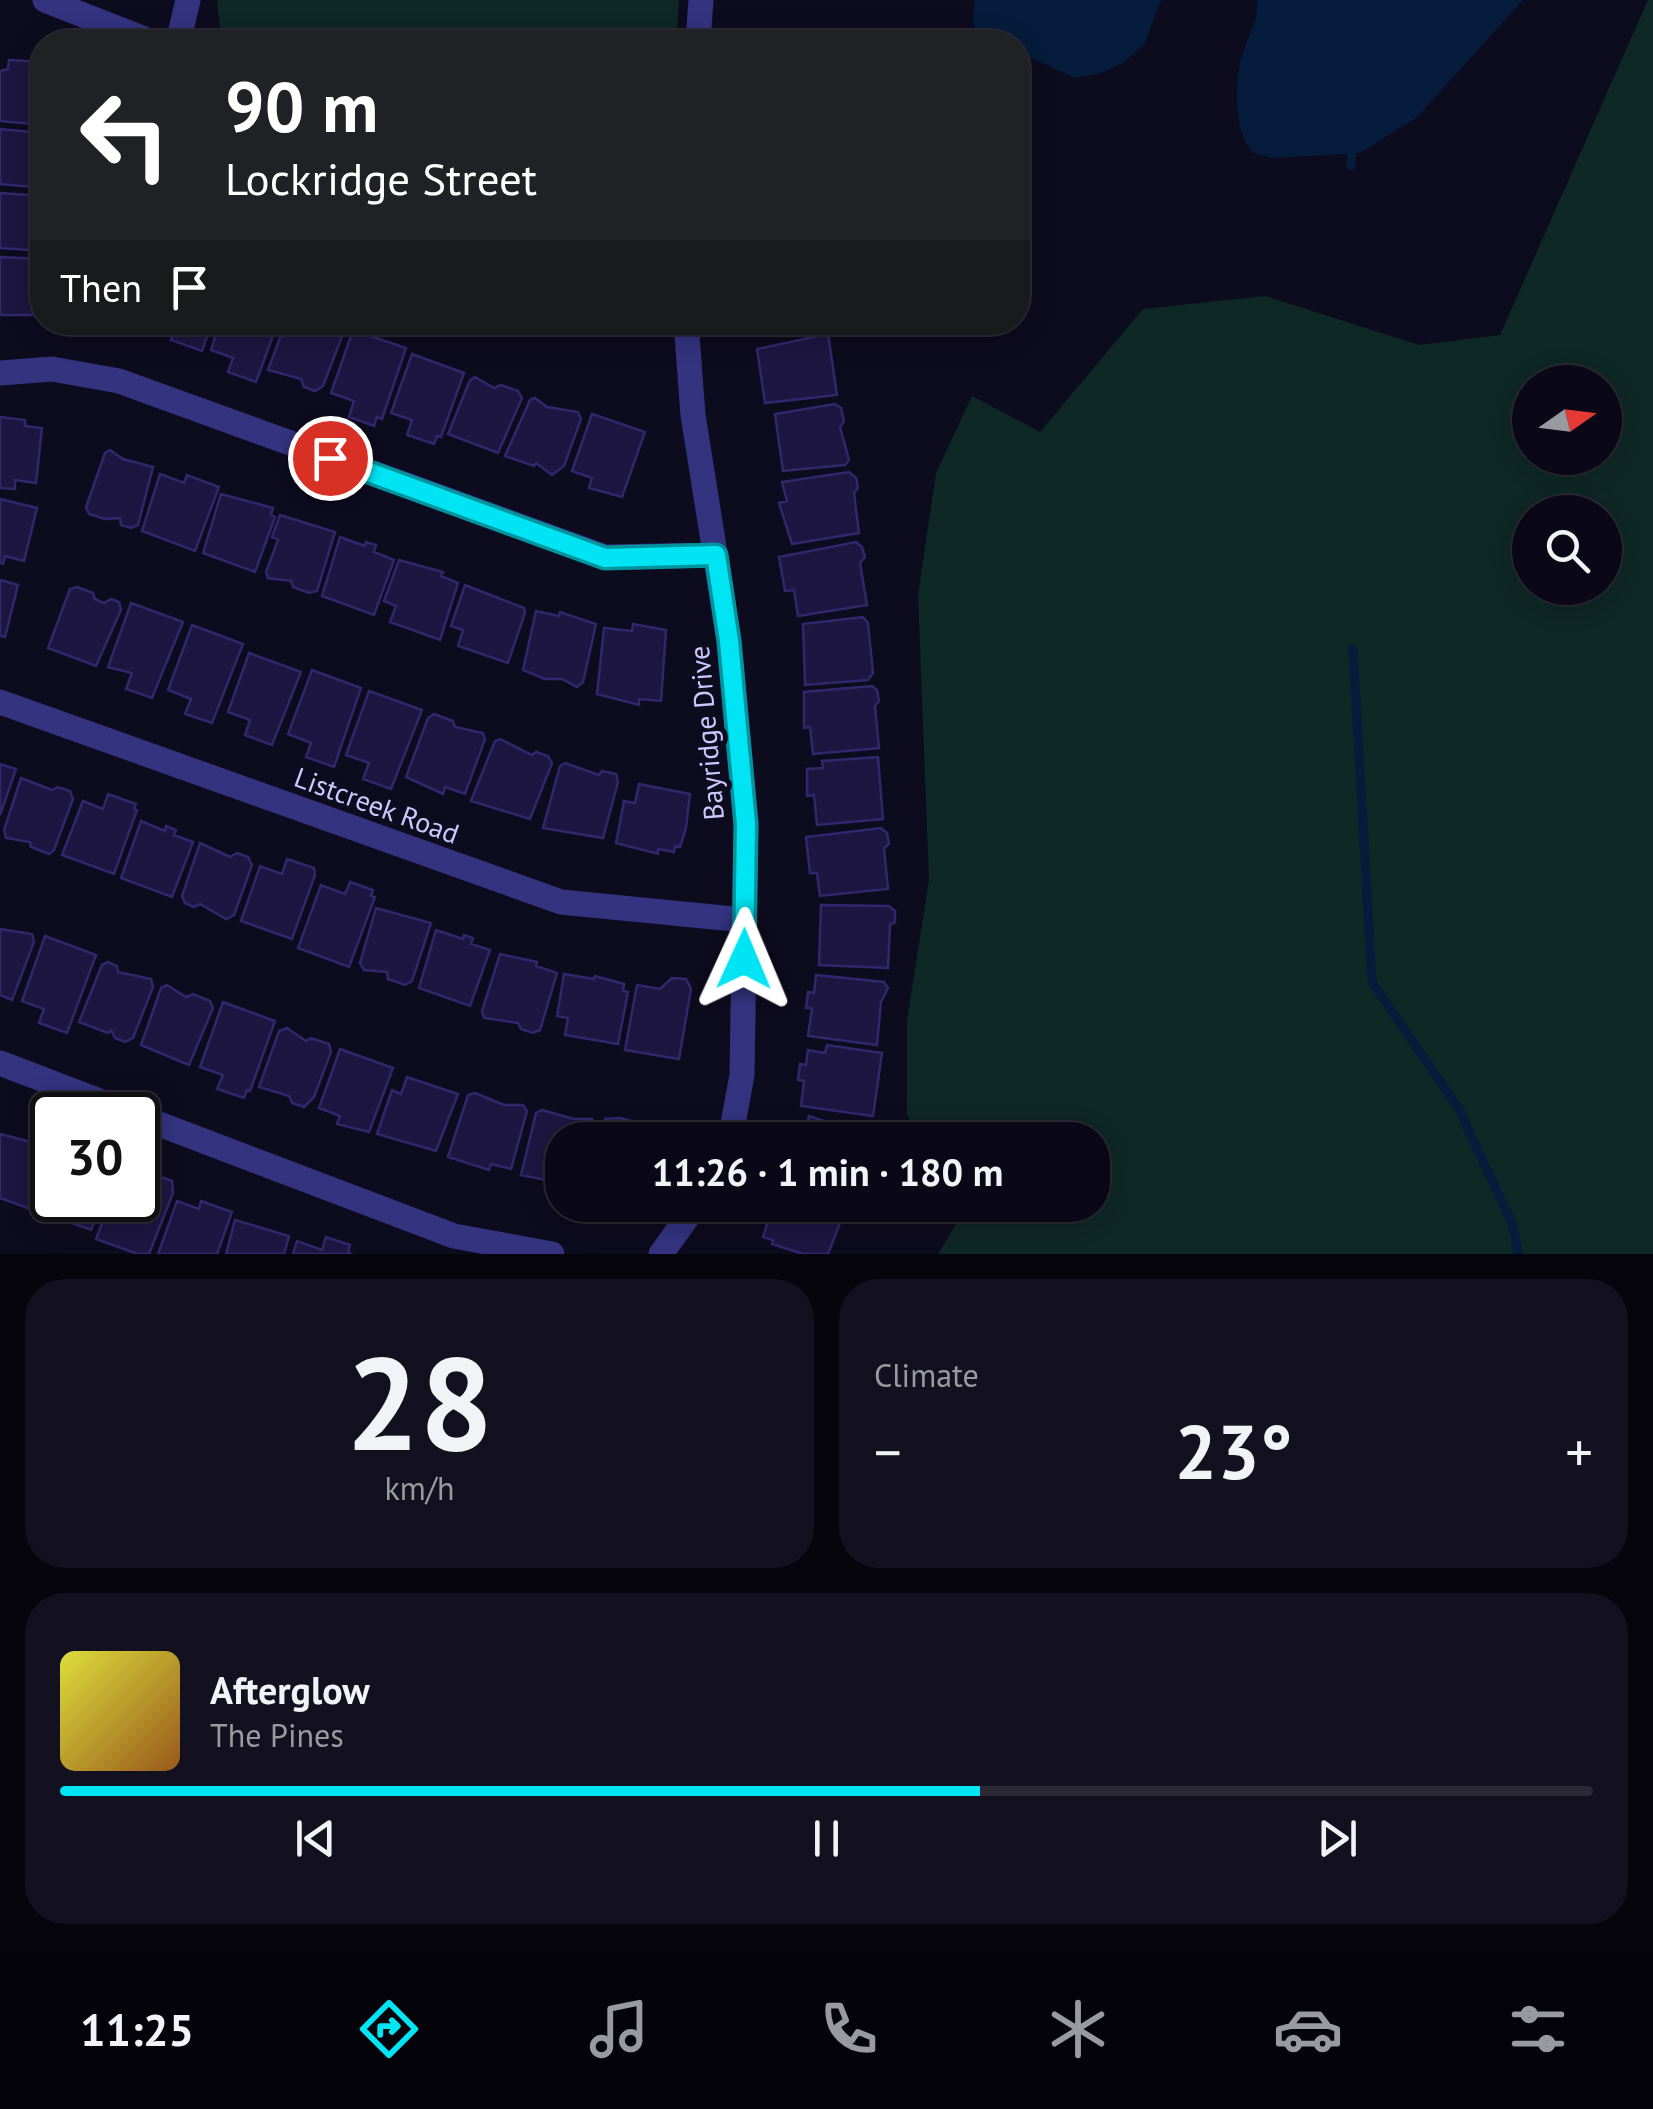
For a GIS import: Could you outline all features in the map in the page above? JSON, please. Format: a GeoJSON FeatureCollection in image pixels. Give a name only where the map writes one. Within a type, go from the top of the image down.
{"type":"FeatureCollection","features":[{"type":"Feature","properties":{"kind":"street"},"geometry":{"type":"LineString","coordinates":[[45,0],[121,30]]}},
{"type":"Feature","properties":{"kind":"street"},"geometry":{"type":"LineString","coordinates":[[181,30],[188,0]]}},
{"type":"Feature","properties":{"kind":"street"},"geometry":{"type":"LineString","coordinates":[[699,30],[702,0]]}},
{"type":"Feature","properties":{"kind":"street","name":"Bayridge Drive"},"geometry":{"type":"LineString","coordinates":[[687,335],[693,415],[729,641],[746,824],[742,1075],[733,1122]]}},
{"type":"Feature","properties":{"kind":"street"},"geometry":{"type":"LineString","coordinates":[[0,373],[52,369],[120,381],[605,558],[716,555]]}},
{"type":"Feature","properties":{"kind":"street","name":"Listcreek Road"},"geometry":{"type":"LineString","coordinates":[[0,702],[562,902],[744,920]]}},
{"type":"Feature","properties":{"kind":"street"},"geometry":{"type":"LineString","coordinates":[[0,1064],[75,1092]]}},
{"type":"Feature","properties":{"kind":"street"},"geometry":{"type":"LineString","coordinates":[[160,1124],[454,1236],[552,1254]]}},
{"type":"Feature","properties":{"kind":"street"},"geometry":{"type":"LineString","coordinates":[[660,1254],[684,1222]]}},
{"type":"Feature","properties":{"kind":"green space"},"geometry":{"type":"Polygon","coordinates":[[[217,0],[679,0],[677,30],[220,30],[217,0]]]}},
{"type":"Feature","properties":{"kind":"green space"},"geometry":{"type":"Polygon","coordinates":[[[1648,0],[1653,0],[1653,1254],[938,1254],[958,1222],[1110,1222],[1110,1122],[912,1122],[907,1115],[907,1020],[929,880],[918,595],[936,473],[972,396],[1040,432],[1143,309],[1265,296],[1419,345],[1500,335],[1648,0]]]}},
{"type":"Feature","properties":{"kind":"water"},"geometry":{"type":"Polygon","coordinates":[[[975,0],[1161,0],[1144,45],[1124,62],[1101,73],[1075,78],[1030,57],[1030,30],[978,30],[973,23],[975,0]]]}},
{"type":"Feature","properties":{"kind":"water"},"geometry":{"type":"Polygon","coordinates":[[[1257,0],[1523,0],[1416,118],[1360,153],[1273,158],[1254,153],[1247,144],[1237,106],[1240,64],[1255,21],[1257,0]]]}},
{"type":"Feature","properties":{"kind":"building"},"geometry":{"type":"Polygon","coordinates":[[[9,60],[30,61],[30,124],[0,121],[0,71],[8,69],[9,60]]]}},
{"type":"Feature","properties":{"kind":"building"},"geometry":{"type":"Polygon","coordinates":[[[0,129],[30,132],[30,187],[0,184],[0,129]]]}},
{"type":"Feature","properties":{"kind":"building"},"geometry":{"type":"Polygon","coordinates":[[[0,193],[30,195],[30,250],[0,248],[0,193]]]}},
{"type":"Feature","properties":{"kind":"building"},"geometry":{"type":"Polygon","coordinates":[[[0,257],[30,258],[30,315],[0,315],[0,257]]]}},
{"type":"Feature","properties":{"kind":"building"},"geometry":{"type":"Polygon","coordinates":[[[172,335],[208,335],[202,351],[171,340],[172,335]]]}},
{"type":"Feature","properties":{"kind":"building"},"geometry":{"type":"Polygon","coordinates":[[[216,335],[273,335],[256,382],[228,372],[233,358],[211,350],[216,335]]]}},
{"type":"Feature","properties":{"kind":"building"},"geometry":{"type":"Polygon","coordinates":[[[281,335],[343,335],[323,386],[315,391],[304,387],[301,379],[268,370],[281,335]]]}},
{"type":"Feature","properties":{"kind":"building"},"geometry":{"type":"Polygon","coordinates":[[[351,335],[368,335],[406,348],[382,419],[377,417],[374,426],[349,417],[354,401],[331,393],[351,335]]]}},
{"type":"Feature","properties":{"kind":"building"},"geometry":{"type":"Polygon","coordinates":[[[828,335],[837,395],[765,403],[757,349],[828,335]]]}},
{"type":"Feature","properties":{"kind":"building"},"geometry":{"type":"Polygon","coordinates":[[[412,354],[464,373],[441,437],[437,436],[434,444],[407,435],[412,420],[391,413],[412,354]]]}},
{"type":"Feature","properties":{"kind":"building"},"geometry":{"type":"Polygon","coordinates":[[[475,377],[494,388],[501,385],[518,391],[522,398],[498,453],[448,434],[470,380],[475,377]]]}},
{"type":"Feature","properties":{"kind":"building"},"geometry":{"type":"Polygon","coordinates":[[[535,398],[547,407],[578,412],[581,419],[564,466],[552,475],[536,463],[534,466],[505,456],[530,400],[535,398]]]}},
{"type":"Feature","properties":{"kind":"building"},"geometry":{"type":"Polygon","coordinates":[[[835,404],[841,408],[844,422],[840,427],[849,460],[845,465],[783,471],[775,414],[835,404]]]}},
{"type":"Feature","properties":{"kind":"building"},"geometry":{"type":"Polygon","coordinates":[[[592,414],[645,432],[622,497],[589,488],[592,478],[572,471],[592,414]]]}},
{"type":"Feature","properties":{"kind":"building"},"geometry":{"type":"Polygon","coordinates":[[[0,417],[25,420],[25,426],[42,428],[36,483],[15,480],[15,489],[0,488],[0,417]]]}},
{"type":"Feature","properties":{"kind":"building"},"geometry":{"type":"Polygon","coordinates":[[[110,450],[123,459],[153,467],[138,525],[131,528],[121,525],[120,518],[89,514],[86,507],[105,453],[110,450]]]}},
{"type":"Feature","properties":{"kind":"building"},"geometry":{"type":"Polygon","coordinates":[[[849,472],[856,478],[858,488],[854,493],[859,533],[792,544],[779,503],[787,501],[782,482],[849,472]]]}},
{"type":"Feature","properties":{"kind":"building"},"geometry":{"type":"Polygon","coordinates":[[[160,474],[184,483],[187,475],[219,487],[195,551],[142,531],[160,474]]]}},
{"type":"Feature","properties":{"kind":"building"},"geometry":{"type":"Polygon","coordinates":[[[221,494],[273,508],[271,515],[275,517],[255,572],[203,553],[221,494]]]}},
{"type":"Feature","properties":{"kind":"building"},"geometry":{"type":"Polygon","coordinates":[[[0,499],[37,508],[24,561],[5,556],[3,564],[0,563],[0,499]]]}},
{"type":"Feature","properties":{"kind":"building"},"geometry":{"type":"Polygon","coordinates":[[[280,515],[335,532],[317,591],[309,593],[293,587],[291,581],[268,578],[266,572],[278,540],[272,537],[280,515]]]}},
{"type":"Feature","properties":{"kind":"building"},"geometry":{"type":"Polygon","coordinates":[[[340,537],[365,546],[366,542],[376,545],[374,552],[394,560],[374,615],[322,596],[340,537]]]}},
{"type":"Feature","properties":{"kind":"building"},"geometry":{"type":"Polygon","coordinates":[[[856,542],[865,557],[860,563],[867,605],[798,616],[794,590],[785,591],[779,557],[856,542]]]}},
{"type":"Feature","properties":{"kind":"building"},"geometry":{"type":"Polygon","coordinates":[[[399,560],[443,572],[441,576],[458,583],[440,640],[390,622],[396,606],[384,601],[399,560]]]}},
{"type":"Feature","properties":{"kind":"building"},"geometry":{"type":"Polygon","coordinates":[[[0,580],[18,585],[5,637],[0,636],[0,580]]]}},
{"type":"Feature","properties":{"kind":"building"},"geometry":{"type":"Polygon","coordinates":[[[465,585],[524,608],[508,663],[458,646],[463,630],[451,626],[465,585]]]}},
{"type":"Feature","properties":{"kind":"building"},"geometry":{"type":"Polygon","coordinates":[[[77,587],[104,603],[111,599],[119,602],[121,610],[96,666],[48,648],[70,589],[77,587]]]}},
{"type":"Feature","properties":{"kind":"building"},"geometry":{"type":"Polygon","coordinates":[[[131,603],[183,622],[152,698],[126,689],[132,673],[108,667],[131,603]]]}},
{"type":"Feature","properties":{"kind":"building"},"geometry":{"type":"Polygon","coordinates":[[[536,611],[559,616],[560,612],[596,624],[583,682],[577,687],[562,679],[545,679],[523,670],[536,611]]]}},
{"type":"Feature","properties":{"kind":"building"},"geometry":{"type":"Polygon","coordinates":[[[863,617],[868,623],[873,673],[868,680],[805,685],[803,624],[863,617]]]}},
{"type":"Feature","properties":{"kind":"building"},"geometry":{"type":"Polygon","coordinates":[[[633,624],[666,630],[661,701],[639,699],[639,705],[597,694],[604,628],[632,631],[633,624]]]}},
{"type":"Feature","properties":{"kind":"building"},"geometry":{"type":"Polygon","coordinates":[[[192,625],[243,644],[212,723],[185,714],[191,699],[168,690],[192,625]]]}},
{"type":"Feature","properties":{"kind":"building"},"geometry":{"type":"Polygon","coordinates":[[[249,653],[301,672],[272,745],[245,735],[250,720],[228,712],[249,653]]]}},
{"type":"Feature","properties":{"kind":"building"},"geometry":{"type":"Polygon","coordinates":[[[312,670],[361,688],[334,767],[306,757],[311,743],[288,734],[312,670]]]}},
{"type":"Feature","properties":{"kind":"building"},"geometry":{"type":"Polygon","coordinates":[[[872,686],[879,701],[875,706],[879,748],[813,754],[810,727],[804,728],[804,692],[872,686]]]}},
{"type":"Feature","properties":{"kind":"building"},"geometry":{"type":"Polygon","coordinates":[[[369,691],[422,710],[391,789],[363,779],[369,763],[346,755],[369,691]]]}},
{"type":"Feature","properties":{"kind":"building"},"geometry":{"type":"Polygon","coordinates":[[[434,714],[453,721],[455,727],[483,733],[485,739],[465,794],[445,787],[443,794],[406,777],[428,718],[434,714]]]}},
{"type":"Feature","properties":{"kind":"building"},"geometry":{"type":"Polygon","coordinates":[[[500,739],[532,755],[536,752],[548,756],[552,763],[530,819],[471,801],[495,741],[500,739]]]}},
{"type":"Feature","properties":{"kind":"building"},"geometry":{"type":"Polygon","coordinates":[[[878,757],[883,819],[817,825],[814,795],[807,796],[807,769],[823,768],[822,761],[878,757]]]}},
{"type":"Feature","properties":{"kind":"building"},"geometry":{"type":"Polygon","coordinates":[[[565,763],[599,775],[602,771],[616,774],[618,782],[603,838],[543,828],[560,766],[565,763]]]}},
{"type":"Feature","properties":{"kind":"building"},"geometry":{"type":"Polygon","coordinates":[[[0,764],[16,769],[0,815],[0,764]]]}},
{"type":"Feature","properties":{"kind":"building"},"geometry":{"type":"Polygon","coordinates":[[[21,778],[52,790],[58,787],[70,791],[73,799],[49,854],[31,847],[30,842],[6,838],[4,830],[21,778]]]}},
{"type":"Feature","properties":{"kind":"building"},"geometry":{"type":"Polygon","coordinates":[[[639,784],[690,794],[686,828],[680,847],[675,846],[674,852],[658,849],[658,854],[616,843],[624,801],[635,803],[639,784]]]}},
{"type":"Feature","properties":{"kind":"building"},"geometry":{"type":"Polygon","coordinates":[[[108,794],[136,804],[137,810],[114,874],[62,855],[83,801],[103,809],[108,794]]]}},
{"type":"Feature","properties":{"kind":"building"},"geometry":{"type":"Polygon","coordinates":[[[141,821],[165,831],[166,826],[176,830],[174,835],[193,842],[172,897],[121,878],[141,821]]]}},
{"type":"Feature","properties":{"kind":"building"},"geometry":{"type":"Polygon","coordinates":[[[881,828],[887,833],[889,844],[884,848],[888,889],[820,896],[817,873],[810,873],[806,837],[881,828]]]}},
{"type":"Feature","properties":{"kind":"building"},"geometry":{"type":"Polygon","coordinates":[[[200,843],[230,857],[237,853],[248,857],[252,865],[234,915],[226,919],[200,904],[194,907],[185,903],[182,896],[200,843]]]}},
{"type":"Feature","properties":{"kind":"building"},"geometry":{"type":"Polygon","coordinates":[[[287,859],[314,868],[315,875],[292,939],[241,921],[260,866],[282,874],[287,859]]]}},
{"type":"Feature","properties":{"kind":"building"},"geometry":{"type":"Polygon","coordinates":[[[350,882],[373,890],[371,896],[375,897],[349,967],[298,948],[321,885],[345,894],[350,882]]]}},
{"type":"Feature","properties":{"kind":"building"},"geometry":{"type":"Polygon","coordinates":[[[821,905],[889,906],[895,911],[895,922],[890,925],[888,968],[819,965],[821,905]]]}},
{"type":"Feature","properties":{"kind":"building"},"geometry":{"type":"Polygon","coordinates":[[[376,908],[431,923],[412,981],[405,985],[388,979],[387,972],[364,970],[360,963],[376,908]]]}},
{"type":"Feature","properties":{"kind":"building"},"geometry":{"type":"Polygon","coordinates":[[[0,929],[32,934],[34,942],[12,1000],[0,995],[0,929]]]}},
{"type":"Feature","properties":{"kind":"building"},"geometry":{"type":"Polygon","coordinates":[[[436,930],[463,939],[464,935],[473,938],[471,944],[490,950],[470,1006],[419,988],[436,930]]]}},
{"type":"Feature","properties":{"kind":"building"},"geometry":{"type":"Polygon","coordinates":[[[45,936],[96,955],[67,1033],[39,1023],[44,1009],[22,1001],[45,936]]]}},
{"type":"Feature","properties":{"kind":"building"},"geometry":{"type":"Polygon","coordinates":[[[500,954],[537,962],[536,966],[557,973],[540,1030],[533,1033],[521,1029],[518,1023],[484,1018],[482,1011],[500,954]]]}},
{"type":"Feature","properties":{"kind":"building"},"geometry":{"type":"Polygon","coordinates":[[[108,962],[117,966],[118,972],[151,979],[153,987],[133,1038],[125,1042],[115,1038],[111,1030],[108,1033],[79,1022],[102,965],[108,962]]]}},
{"type":"Feature","properties":{"kind":"building"},"geometry":{"type":"Polygon","coordinates":[[[564,974],[594,979],[595,976],[624,984],[623,991],[628,992],[618,1044],[565,1035],[568,1018],[557,1016],[564,974]]]}},
{"type":"Feature","properties":{"kind":"building"},"geometry":{"type":"Polygon","coordinates":[[[816,975],[884,982],[888,988],[881,1002],[877,1045],[808,1036],[812,1008],[806,1008],[808,992],[814,993],[816,975]]]}},
{"type":"Feature","properties":{"kind":"building"},"geometry":{"type":"Polygon","coordinates":[[[672,978],[686,979],[691,989],[679,1059],[625,1050],[637,985],[660,989],[672,978]]]}},
{"type":"Feature","properties":{"kind":"building"},"geometry":{"type":"Polygon","coordinates":[[[167,985],[186,997],[193,994],[210,1001],[213,1008],[189,1065],[141,1045],[161,988],[167,985]]]}},
{"type":"Feature","properties":{"kind":"building"},"geometry":{"type":"Polygon","coordinates":[[[223,1002],[275,1021],[244,1098],[217,1089],[223,1075],[200,1067],[223,1002]]]}},
{"type":"Feature","properties":{"kind":"building"},"geometry":{"type":"Polygon","coordinates":[[[287,1028],[306,1041],[311,1038],[329,1044],[331,1052],[314,1097],[304,1107],[292,1103],[289,1096],[259,1087],[279,1031],[287,1028]]]}},
{"type":"Feature","properties":{"kind":"building"},"geometry":{"type":"Polygon","coordinates":[[[827,1045],[882,1053],[873,1116],[801,1106],[804,1081],[798,1080],[800,1064],[806,1065],[808,1050],[825,1053],[827,1045]]]}},
{"type":"Feature","properties":{"kind":"building"},"geometry":{"type":"Polygon","coordinates":[[[340,1049],[393,1068],[369,1132],[337,1124],[340,1116],[319,1108],[340,1049]]]}},
{"type":"Feature","properties":{"kind":"building"},"geometry":{"type":"Polygon","coordinates":[[[407,1077],[458,1094],[436,1151],[377,1134],[392,1090],[401,1094],[407,1077]]]}},
{"type":"Feature","properties":{"kind":"building"},"geometry":{"type":"Polygon","coordinates":[[[475,1093],[504,1105],[523,1105],[527,1111],[511,1169],[491,1164],[489,1170],[448,1157],[468,1095],[475,1093]]]}},
{"type":"Feature","properties":{"kind":"building"},"geometry":{"type":"Polygon","coordinates":[[[542,1110],[594,1122],[545,1122],[545,1180],[521,1175],[536,1113],[542,1110]]]}},
{"type":"Feature","properties":{"kind":"building"},"geometry":{"type":"Polygon","coordinates":[[[620,1118],[635,1122],[604,1122],[620,1118]]]}},
{"type":"Feature","properties":{"kind":"building"},"geometry":{"type":"Polygon","coordinates":[[[0,1134],[30,1142],[30,1209],[0,1198],[0,1134]]]}},
{"type":"Feature","properties":{"kind":"building"},"geometry":{"type":"Polygon","coordinates":[[[160,1177],[172,1181],[173,1193],[149,1254],[96,1239],[103,1222],[160,1222],[160,1177]]]}},
{"type":"Feature","properties":{"kind":"building"},"geometry":{"type":"Polygon","coordinates":[[[177,1201],[199,1209],[201,1201],[232,1212],[217,1254],[158,1254],[177,1201]]]}},
{"type":"Feature","properties":{"kind":"building"},"geometry":{"type":"Polygon","coordinates":[[[235,1220],[289,1236],[284,1254],[226,1254],[235,1220]]]}},
{"type":"Feature","properties":{"kind":"building"},"geometry":{"type":"Polygon","coordinates":[[[69,1222],[94,1222],[91,1230],[69,1222]]]}},
{"type":"Feature","properties":{"kind":"building"},"geometry":{"type":"Polygon","coordinates":[[[768,1222],[840,1222],[828,1254],[803,1254],[763,1237],[768,1222]]]}},
{"type":"Feature","properties":{"kind":"building"},"geometry":{"type":"Polygon","coordinates":[[[326,1237],[350,1245],[351,1254],[293,1254],[297,1241],[322,1250],[326,1237]]]}},
{"type":"Feature","properties":{"kind":"waterway"},"geometry":{"type":"LineString","coordinates":[[1351,166],[1352,141]]}},
{"type":"Feature","properties":{"kind":"waterway"},"geometry":{"type":"LineString","coordinates":[[1353,649],[1372,982],[1459,1109],[1513,1226],[1518,1254]]}},
{"type":"Feature","properties":{"kind":"route"},"geometry":{"type":"LineString","coordinates":[[330,458],[605,558],[716,555],[729,641],[746,824],[744,959]]}}]}
